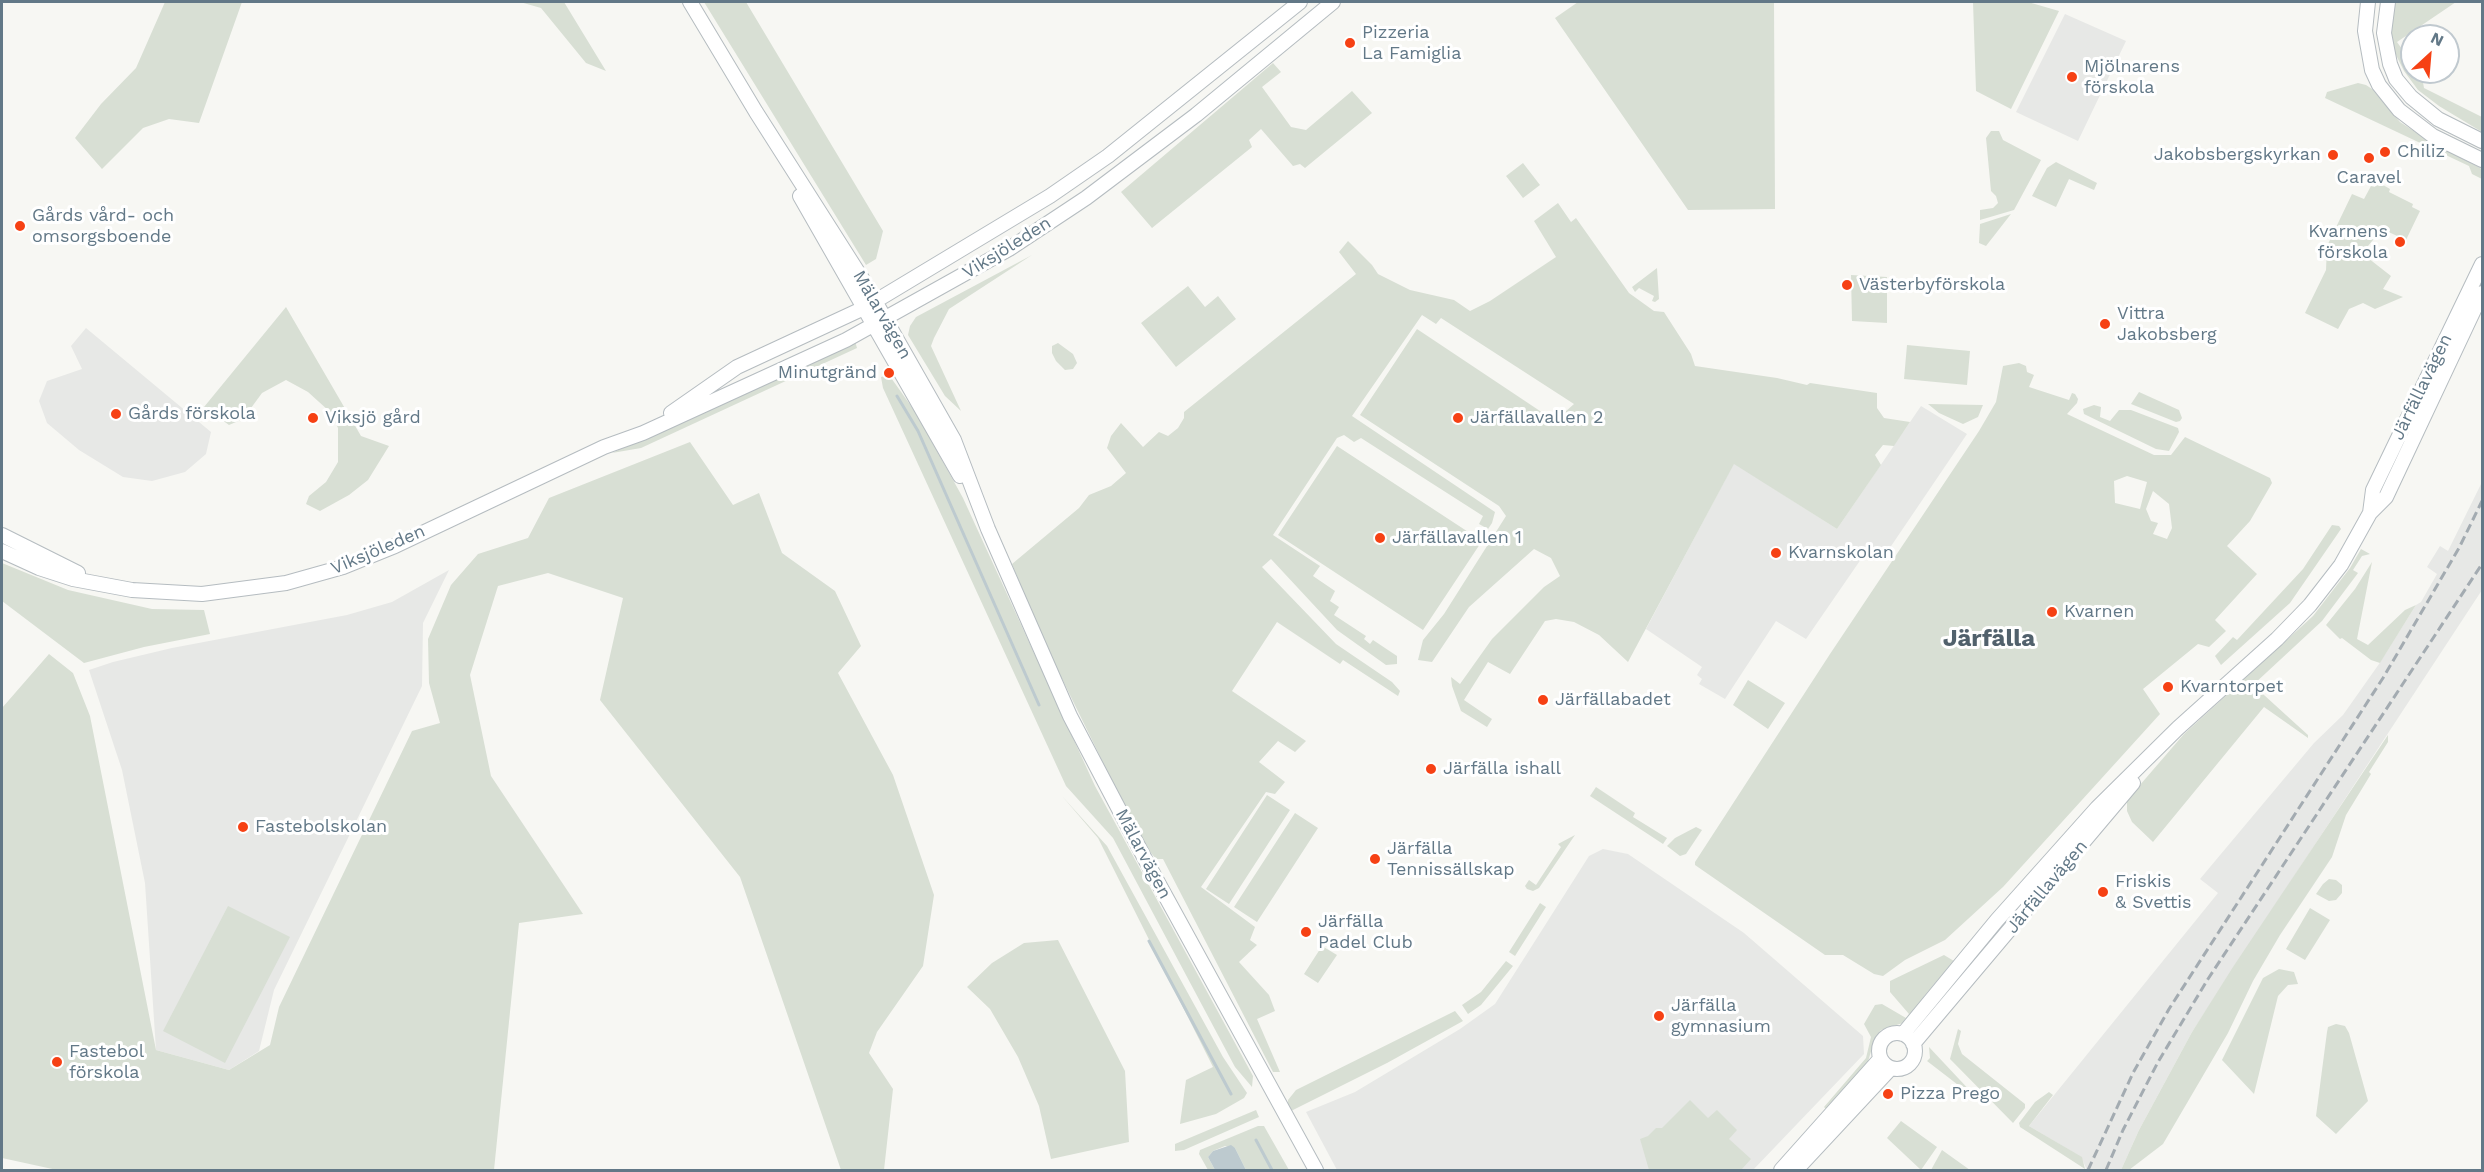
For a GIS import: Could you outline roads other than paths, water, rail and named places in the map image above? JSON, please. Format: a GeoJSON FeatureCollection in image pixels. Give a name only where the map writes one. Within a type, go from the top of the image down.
{"type":"FeatureCollection","features":[{"type":"Feature","properties":{"kind":"street","name":"Mälarvägen"},"geometry":{"type":"LineString","coordinates":[[690,2],[869,305],[954,440],[988,529],[1070,716],[1144,857],[1316,1170]]}},
{"type":"Feature","properties":{"kind":"street","name":"Viksjöleden"},"geometry":{"type":"LineString","coordinates":[[642,433],[737,367],[869,305],[1004,225],[1108,156],[1300,2]]}},
{"type":"Feature","properties":{"kind":"street","name":"Viksjöleden"},"geometry":{"type":"LineString","coordinates":[[2,550],[39,568],[73,579],[132,590],[202,594],[286,583],[344,567],[395,546],[593,452],[642,433],[880,323],[1009,249],[1086,198],[1196,115],[1334,2]]}},
{"type":"Feature","properties":{"kind":"street"},"geometry":{"type":"LineString","coordinates":[[2368,2],[2366,31],[2372,70],[2379,85],[2399,110],[2433,136],[2482,160]]}},
{"type":"Feature","properties":{"kind":"street"},"geometry":{"type":"LineString","coordinates":[[2388,2],[2384,33],[2396,79],[2411,97],[2438,119],[2482,141]]}},
{"type":"Feature","properties":{"kind":"street","name":"Järfällavägen"},"geometry":{"type":"LineString","coordinates":[[2370,513],[2373,490],[2482,264]]}},
{"type":"Feature","properties":{"kind":"street","name":"Järfällavägen"},"geometry":{"type":"LineString","coordinates":[[1903,1034],[1997,920],[2097,808],[2178,728],[2277,639],[2310,605],[2341,565],[2370,513],[2386,497],[2482,293]]}},
{"type":"Feature","properties":{"kind":"street","name":"Viksjöleden"},"geometry":{"type":"LineString","coordinates":[[2,535],[96,582]]}},
{"type":"Feature","properties":{"kind":"street","name":"Järfällavägen"},"geometry":{"type":"LineString","coordinates":[[1913,1044],[2178,728]]}},
{"type":"Feature","properties":{"kind":"street"},"geometry":{"type":"LineString","coordinates":[[1893,1033],[1903,1034],[1913,1044],[1915,1052],[1910,1063],[1900,1069],[1886,1064],[1879,1048],[1883,1039],[1893,1033]]}},
{"type":"Feature","properties":{"kind":"street"},"geometry":{"type":"LineString","coordinates":[[1781,1170],[1886,1064]]}},
{"type":"Feature","properties":{"kind":"street"},"geometry":{"type":"LineString","coordinates":[[1796,1170],[1886,1064]]}},
{"type":"Feature","properties":{"kind":"waterway"},"geometry":{"type":"LineString","coordinates":[[897,396],[918,431],[1039,705]]}},
{"type":"Feature","properties":{"kind":"waterway"},"geometry":{"type":"LineString","coordinates":[[1149,941],[1231,1094]]}},
{"type":"Feature","properties":{"kind":"waterway"},"geometry":{"type":"LineString","coordinates":[[1256,1140],[1272,1170]]}},
{"type":"Feature","properties":{"kind":"railway"},"geometry":{"type":"LineString","coordinates":[[2088,1170],[2133,1073],[2169,1009],[2383,678],[2459,548],[2482,501]]}},
{"type":"Feature","properties":{"kind":"railway"},"geometry":{"type":"LineString","coordinates":[[2106,1170],[2123,1130],[2158,1062],[2208,979],[2482,564]]}},
{"type":"Feature","properties":{"kind":"place","name":"Pizzeria La Famiglia"},"geometry":{"type":"Point","coordinates":[1350,43]}},
{"type":"Feature","properties":{"kind":"place","name":"Mjölnarens förskola"},"geometry":{"type":"Point","coordinates":[2072,77]}},
{"type":"Feature","properties":{"kind":"place","name":"Chiliz"},"geometry":{"type":"Point","coordinates":[2385,152]}},
{"type":"Feature","properties":{"kind":"place","name":"Jakobsbergskyrkan"},"geometry":{"type":"Point","coordinates":[2333,155]}},
{"type":"Feature","properties":{"kind":"place","name":"Caravel"},"geometry":{"type":"Point","coordinates":[2369,158]}},
{"type":"Feature","properties":{"kind":"place","name":"Gårds vård- och omsorgsboende"},"geometry":{"type":"Point","coordinates":[20,226]}},
{"type":"Feature","properties":{"kind":"place","name":"Kvarnens förskola"},"geometry":{"type":"Point","coordinates":[2400,242]}},
{"type":"Feature","properties":{"kind":"place","name":"Västerbyförskola"},"geometry":{"type":"Point","coordinates":[1847,285]}},
{"type":"Feature","properties":{"kind":"place","name":"Vittra Jakobsberg"},"geometry":{"type":"Point","coordinates":[2105,324]}},
{"type":"Feature","properties":{"kind":"place","name":"Minutgränd"},"geometry":{"type":"Point","coordinates":[889,373]}},
{"type":"Feature","properties":{"kind":"place","name":"Gårds förskola"},"geometry":{"type":"Point","coordinates":[116,414]}},
{"type":"Feature","properties":{"kind":"place","name":"Viksjö gård"},"geometry":{"type":"Point","coordinates":[313,418]}},
{"type":"Feature","properties":{"kind":"place","name":"Järfällavallen 2"},"geometry":{"type":"Point","coordinates":[1458,418]}},
{"type":"Feature","properties":{"kind":"place","name":"Järfällavallen 1"},"geometry":{"type":"Point","coordinates":[1380,538]}},
{"type":"Feature","properties":{"kind":"place","name":"Kvarnskolan"},"geometry":{"type":"Point","coordinates":[1776,553]}},
{"type":"Feature","properties":{"kind":"place","name":"Kvarnen"},"geometry":{"type":"Point","coordinates":[2052,612]}},
{"type":"Feature","properties":{"kind":"place","name":"Kvarntorpet"},"geometry":{"type":"Point","coordinates":[2168,687]}},
{"type":"Feature","properties":{"kind":"place","name":"Järfällabadet"},"geometry":{"type":"Point","coordinates":[1543,700]}},
{"type":"Feature","properties":{"kind":"place","name":"Järfälla ishall"},"geometry":{"type":"Point","coordinates":[1431,769]}},
{"type":"Feature","properties":{"kind":"place","name":"Fastebolskolan"},"geometry":{"type":"Point","coordinates":[243,827]}},
{"type":"Feature","properties":{"kind":"place","name":"Järfälla Tennissällskap"},"geometry":{"type":"Point","coordinates":[1375,859]}},
{"type":"Feature","properties":{"kind":"place","name":"Friskis & Svettis"},"geometry":{"type":"Point","coordinates":[2103,892]}},
{"type":"Feature","properties":{"kind":"place","name":"Järfälla Padel Club"},"geometry":{"type":"Point","coordinates":[1306,932]}},
{"type":"Feature","properties":{"kind":"place","name":"Järfälla gymnasium"},"geometry":{"type":"Point","coordinates":[1659,1016]}},
{"type":"Feature","properties":{"kind":"place","name":"Fastebol förskola"},"geometry":{"type":"Point","coordinates":[57,1062]}},
{"type":"Feature","properties":{"kind":"place","name":"Pizza Prego"},"geometry":{"type":"Point","coordinates":[1888,1094]}},
{"type":"Feature","properties":{"kind":"district","name":"Järfälla"},"geometry":{"type":"Point","coordinates":[1989,639]}}]}
